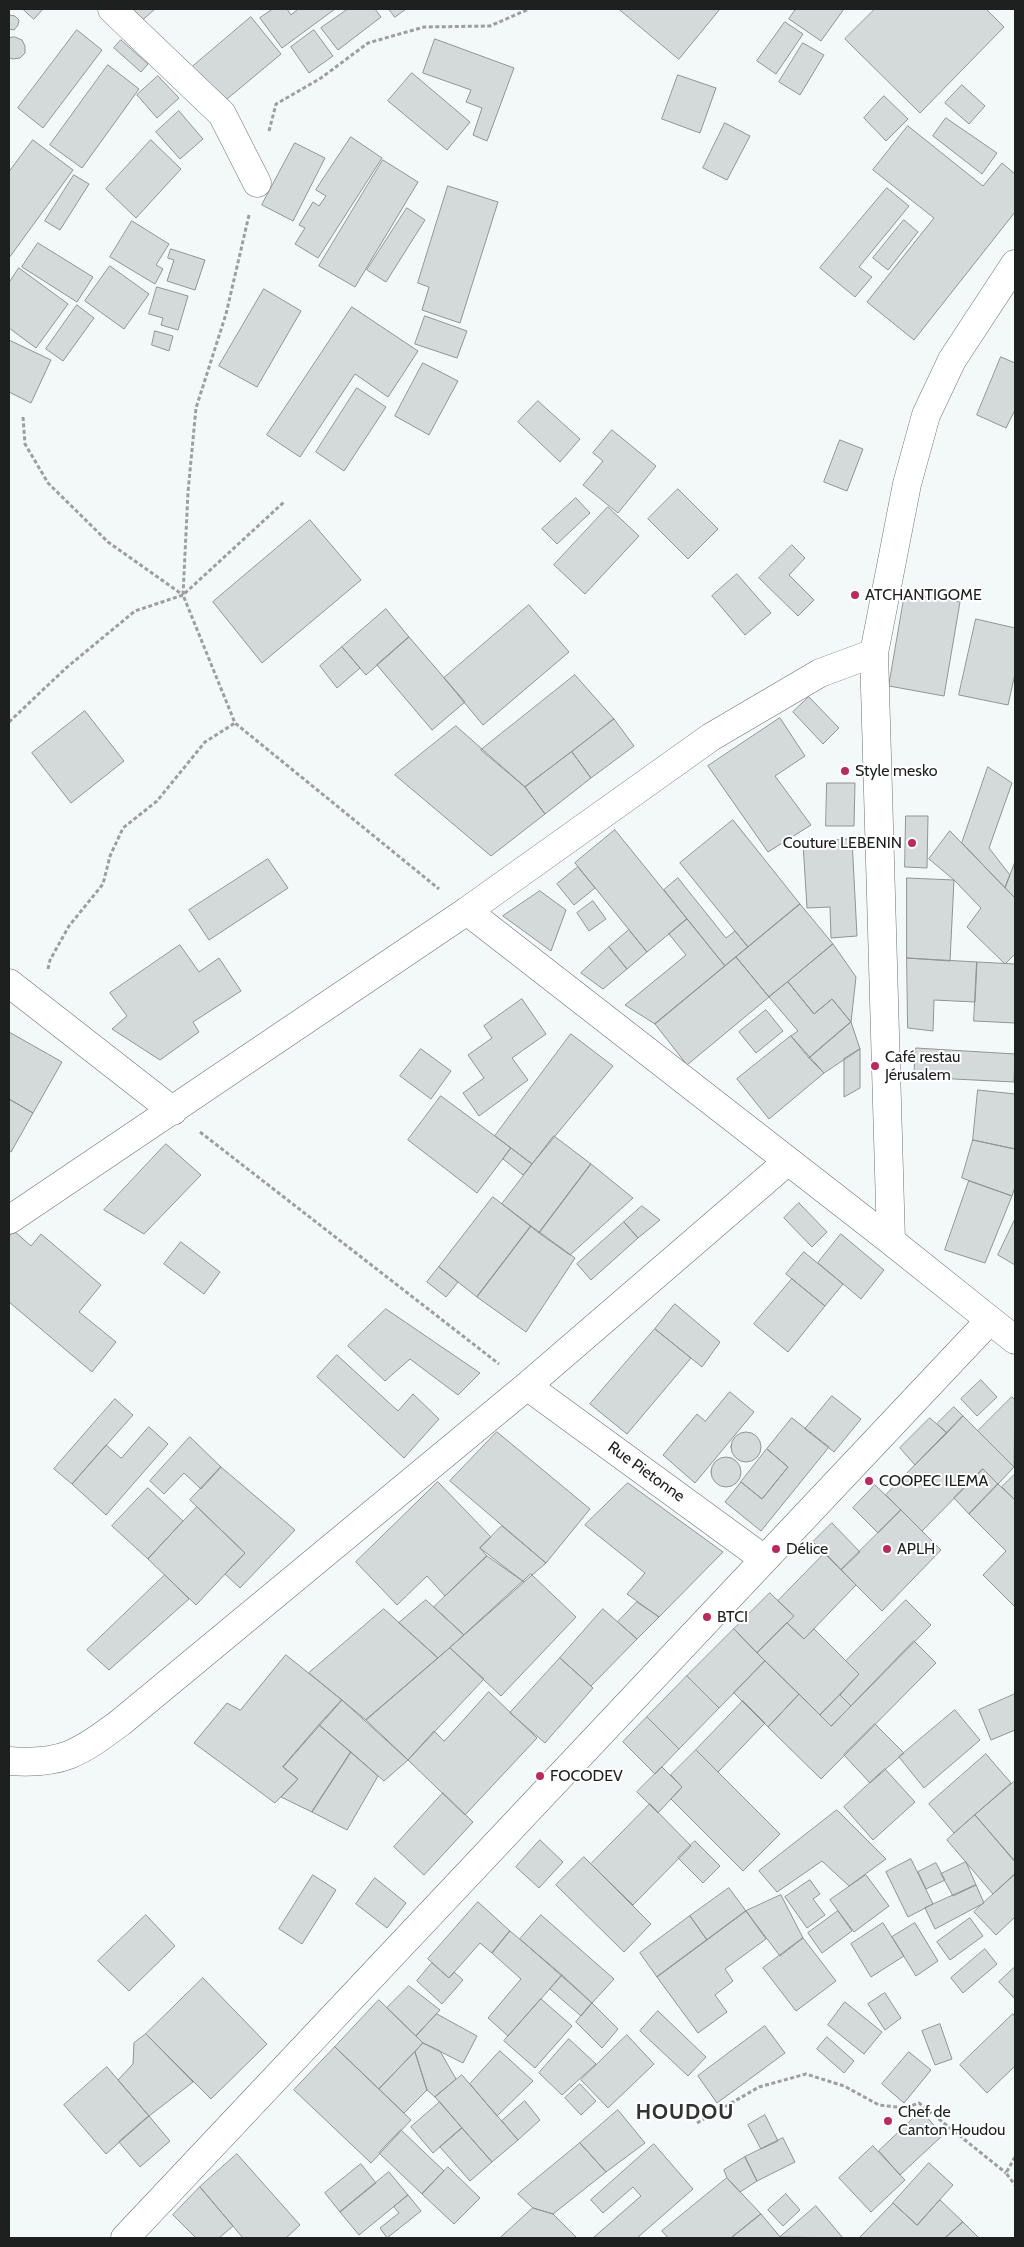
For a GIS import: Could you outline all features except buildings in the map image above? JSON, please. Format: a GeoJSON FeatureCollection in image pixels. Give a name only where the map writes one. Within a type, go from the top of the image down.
{"type":"FeatureCollection","features":[{"type":"Feature","properties":{"kind":"street"},"geometry":{"type":"LineString","coordinates":[[112,9],[222,114],[257,183]]}},
{"type":"Feature","properties":{"kind":"street"},"geometry":{"type":"LineString","coordinates":[[891,1241],[874,653],[907,484],[926,415],[952,360],[1015,264]]}},
{"type":"Feature","properties":{"kind":"street"},"geometry":{"type":"LineString","coordinates":[[9,1220],[173,1112],[467,911],[711,737],[820,673],[874,653]]}},
{"type":"Feature","properties":{"kind":"street"},"geometry":{"type":"LineString","coordinates":[[467,911],[891,1241],[1015,1340]]}},
{"type":"Feature","properties":{"kind":"street"},"geometry":{"type":"LineString","coordinates":[[9,983],[173,1112]]}},
{"type":"Feature","properties":{"kind":"street"},"geometry":{"type":"LineString","coordinates":[[9,1761],[49,1762],[60,1759],[96,1741],[527,1386],[788,1161]]}},
{"type":"Feature","properties":{"kind":"street"},"geometry":{"type":"LineString","coordinates":[[125,2238],[990,1320]]}},
{"type":"Feature","properties":{"kind":"street","name":"Rue Pietonne"},"geometry":{"type":"LineString","coordinates":[[527,1386],[764,1560]]}},
{"type":"Feature","properties":{"kind":"path"},"geometry":{"type":"LineString","coordinates":[[467,911],[235,723],[184,595],[188,492],[196,408],[226,314],[276,104],[321,78],[368,43],[424,27],[490,26],[529,9]]}},
{"type":"Feature","properties":{"kind":"path"},"geometry":{"type":"LineString","coordinates":[[23,417],[25,444],[48,483],[108,542],[184,595]]}},
{"type":"Feature","properties":{"kind":"path"},"geometry":{"type":"LineString","coordinates":[[9,722],[66,668],[135,610],[184,595],[284,502]]}},
{"type":"Feature","properties":{"kind":"path"},"geometry":{"type":"LineString","coordinates":[[43,1010],[50,960],[69,926],[103,884],[110,856],[122,828],[157,802],[205,742],[235,723]]}},
{"type":"Feature","properties":{"kind":"path"},"geometry":{"type":"LineString","coordinates":[[173,1112],[527,1386]]}},
{"type":"Feature","properties":{"kind":"path"},"geometry":{"type":"LineString","coordinates":[[696,2124],[759,2087],[806,2074],[844,2086],[879,2105],[906,2108],[919,2103],[1006,2174],[1015,2185]]}},
{"type":"Feature","properties":{"kind":"path"},"geometry":{"type":"LineString","coordinates":[[1006,2174],[1015,2157]]}},
{"type":"Feature","properties":{"kind":"place","name":"ATCHANTIGOME"},"geometry":{"type":"Point","coordinates":[855,595]}},
{"type":"Feature","properties":{"kind":"place","name":"Style mesko"},"geometry":{"type":"Point","coordinates":[845,771]}},
{"type":"Feature","properties":{"kind":"place","name":"Couture LEBENIN"},"geometry":{"type":"Point","coordinates":[912,843]}},
{"type":"Feature","properties":{"kind":"place","name":"Café restau Jérusalem"},"geometry":{"type":"Point","coordinates":[875,1066]}},
{"type":"Feature","properties":{"kind":"place","name":"COOPEC ILEMA"},"geometry":{"type":"Point","coordinates":[869,1481]}},
{"type":"Feature","properties":{"kind":"place","name":"Délice"},"geometry":{"type":"Point","coordinates":[776,1549]}},
{"type":"Feature","properties":{"kind":"place","name":"APLH"},"geometry":{"type":"Point","coordinates":[887,1549]}},
{"type":"Feature","properties":{"kind":"place","name":"BTCI"},"geometry":{"type":"Point","coordinates":[707,1617]}},
{"type":"Feature","properties":{"kind":"place","name":"FOCODEV"},"geometry":{"type":"Point","coordinates":[540,1776]}},
{"type":"Feature","properties":{"kind":"place","name":"Chef de Canton Houdou"},"geometry":{"type":"Point","coordinates":[888,2121]}},
{"type":"Feature","properties":{"kind":"district","name":"HOUDOU"},"geometry":{"type":"Point","coordinates":[685,2113]}}]}
